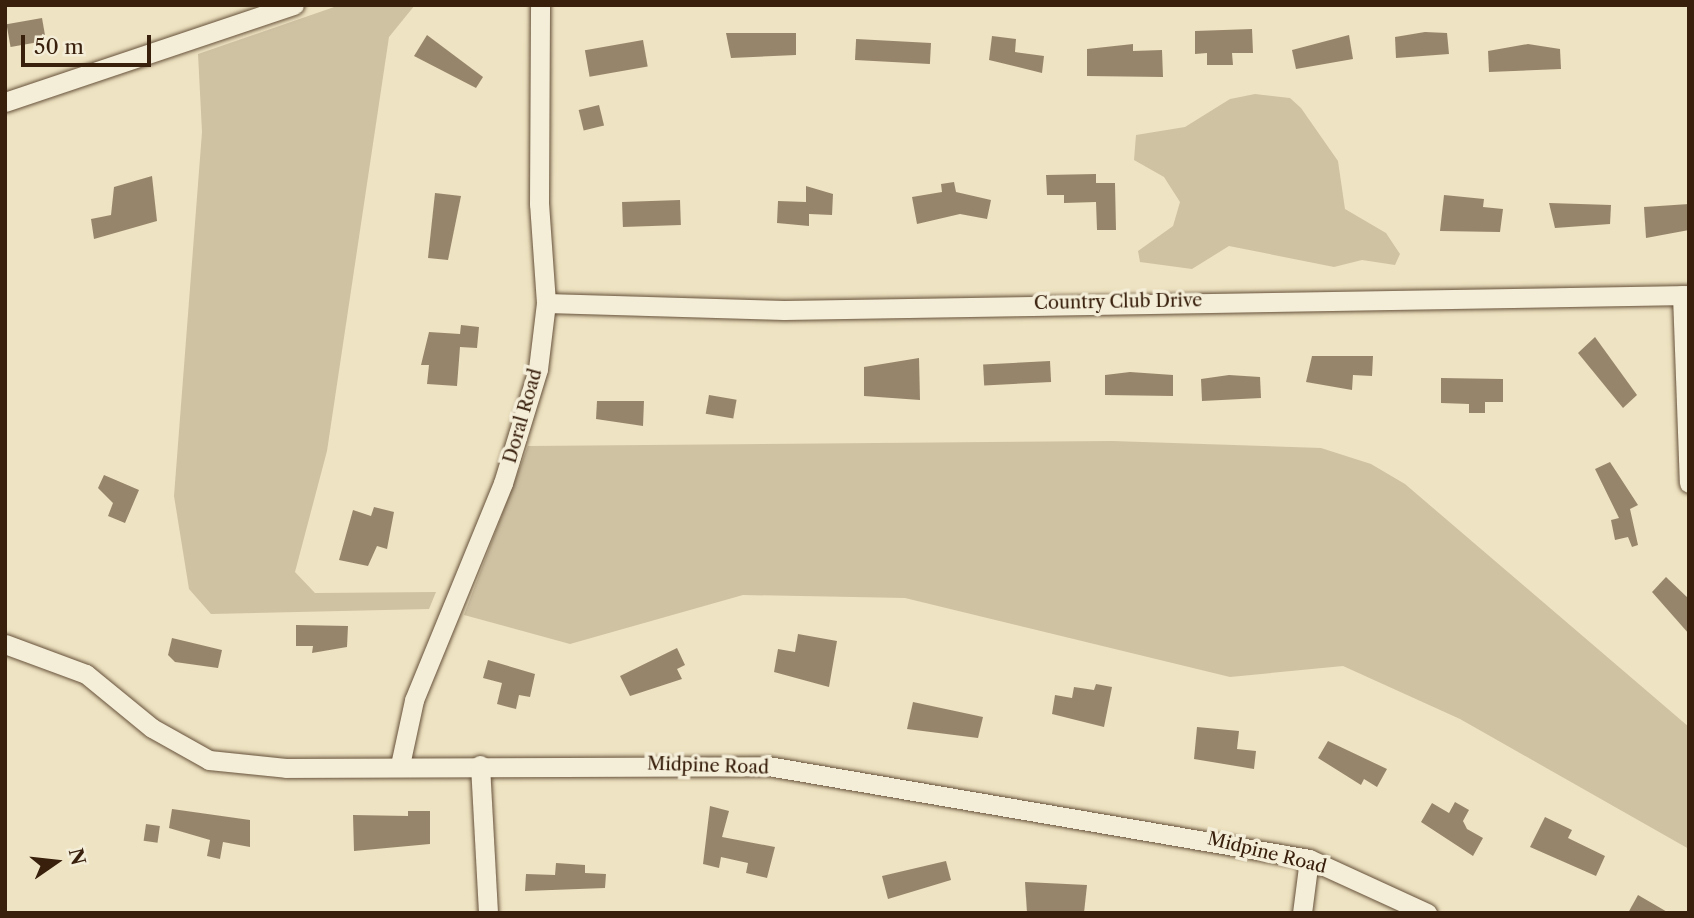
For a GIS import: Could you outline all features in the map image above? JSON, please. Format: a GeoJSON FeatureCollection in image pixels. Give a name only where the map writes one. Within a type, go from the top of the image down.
{"type":"FeatureCollection","features":[{"type":"Feature","properties":{"kind":"street"},"geometry":{"type":"LineString","coordinates":[[5,102],[241,14],[294,5]]}},
{"type":"Feature","properties":{"kind":"street","name":"Doral Road"},"geometry":{"type":"LineString","coordinates":[[400,765],[414,700],[520,434],[538,369],[547,303],[539,204],[540,5]]}},
{"type":"Feature","properties":{"kind":"street"},"geometry":{"type":"LineString","coordinates":[[1685,295],[1689,483]]}},
{"type":"Feature","properties":{"kind":"street","name":"Country Club Drive"},"geometry":{"type":"LineString","coordinates":[[547,303],[784,310],[1685,295]]}},
{"type":"Feature","properties":{"kind":"street","name":"Midpine Road"},"geometry":{"type":"LineString","coordinates":[[5,644],[86,674],[161,735],[209,760],[286,768],[400,765],[768,766],[1309,859],[1427,913]]}},
{"type":"Feature","properties":{"kind":"street"},"geometry":{"type":"LineString","coordinates":[[480,765],[488,913]]}},
{"type":"Feature","properties":{"kind":"street"},"geometry":{"type":"LineString","coordinates":[[1302,913],[1309,859]]}},
{"type":"Feature","properties":{"kind":"shaded area"},"geometry":{"type":"Polygon","coordinates":[[[340,5],[415,5],[389,37],[327,451],[295,572],[315,593],[436,592],[429,609],[211,614],[189,589],[174,496],[202,132],[198,54],[340,5]]]}},
{"type":"Feature","properties":{"kind":"shaded area"},"geometry":{"type":"Polygon","coordinates":[[[1255,94],[1290,98],[1301,108],[1338,161],[1345,209],[1386,233],[1400,254],[1395,265],[1362,260],[1334,267],[1229,246],[1192,269],[1140,262],[1138,251],[1173,226],[1180,202],[1164,177],[1134,160],[1136,135],[1185,127],[1230,99],[1255,94]]]}},
{"type":"Feature","properties":{"kind":"shaded area"},"geometry":{"type":"Polygon","coordinates":[[[1112,441],[1321,448],[1371,464],[1405,484],[1689,727],[1689,849],[1460,719],[1343,666],[1230,677],[905,598],[743,595],[570,644],[464,615],[528,446],[1112,441]]]}},
{"type":"Feature","properties":{"kind":"building"},"geometry":{"type":"Polygon","coordinates":[[[42,18],[46,41],[11,47],[7,24],[42,18]]]}},
{"type":"Feature","properties":{"kind":"building"},"geometry":{"type":"Polygon","coordinates":[[[1252,29],[1253,53],[1232,53],[1233,65],[1207,65],[1207,53],[1195,54],[1195,31],[1252,29]]]}},
{"type":"Feature","properties":{"kind":"building"},"geometry":{"type":"Polygon","coordinates":[[[1425,32],[1447,33],[1449,54],[1396,58],[1395,37],[1425,32]]]}},
{"type":"Feature","properties":{"kind":"building"},"geometry":{"type":"Polygon","coordinates":[[[726,33],[796,33],[796,55],[731,58],[726,33]]]}},
{"type":"Feature","properties":{"kind":"building"},"geometry":{"type":"Polygon","coordinates":[[[427,35],[483,77],[476,88],[414,56],[427,35]]]}},
{"type":"Feature","properties":{"kind":"building"},"geometry":{"type":"Polygon","coordinates":[[[1349,35],[1353,59],[1296,69],[1292,50],[1349,35]]]}},
{"type":"Feature","properties":{"kind":"building"},"geometry":{"type":"Polygon","coordinates":[[[992,36],[1016,39],[1015,52],[1044,56],[1042,73],[989,60],[992,36]]]}},
{"type":"Feature","properties":{"kind":"building"},"geometry":{"type":"Polygon","coordinates":[[[856,39],[931,43],[930,64],[855,60],[856,39]]]}},
{"type":"Feature","properties":{"kind":"building"},"geometry":{"type":"Polygon","coordinates":[[[643,40],[648,67],[590,77],[585,50],[643,40]]]}},
{"type":"Feature","properties":{"kind":"building"},"geometry":{"type":"Polygon","coordinates":[[[1133,44],[1133,51],[1162,50],[1163,77],[1087,76],[1087,49],[1133,44]]]}},
{"type":"Feature","properties":{"kind":"building"},"geometry":{"type":"Polygon","coordinates":[[[1528,44],[1560,49],[1561,69],[1489,72],[1488,51],[1528,44]]]}},
{"type":"Feature","properties":{"kind":"building"},"geometry":{"type":"Polygon","coordinates":[[[599,105],[604,125],[584,130],[579,110],[599,105]]]}},
{"type":"Feature","properties":{"kind":"building"},"geometry":{"type":"Polygon","coordinates":[[[1096,174],[1096,183],[1115,183],[1116,230],[1097,230],[1096,202],[1064,203],[1064,195],[1047,195],[1046,175],[1096,174]]]}},
{"type":"Feature","properties":{"kind":"building"},"geometry":{"type":"Polygon","coordinates":[[[152,176],[157,221],[94,239],[91,219],[111,215],[114,187],[152,176]]]}},
{"type":"Feature","properties":{"kind":"building"},"geometry":{"type":"Polygon","coordinates":[[[954,182],[956,192],[991,200],[987,219],[960,214],[917,224],[912,197],[942,192],[941,184],[954,182]]]}},
{"type":"Feature","properties":{"kind":"building"},"geometry":{"type":"Polygon","coordinates":[[[806,186],[833,194],[832,215],[809,214],[809,226],[777,223],[778,201],[806,202],[806,186]]]}},
{"type":"Feature","properties":{"kind":"building"},"geometry":{"type":"Polygon","coordinates":[[[435,193],[461,196],[448,260],[428,258],[435,193]]]}},
{"type":"Feature","properties":{"kind":"building"},"geometry":{"type":"Polygon","coordinates":[[[1444,195],[1484,199],[1483,207],[1503,209],[1500,232],[1440,231],[1444,195]]]}},
{"type":"Feature","properties":{"kind":"building"},"geometry":{"type":"Polygon","coordinates":[[[680,200],[681,225],[623,227],[622,202],[680,200]]]}},
{"type":"Feature","properties":{"kind":"building"},"geometry":{"type":"Polygon","coordinates":[[[1549,203],[1611,205],[1610,224],[1555,228],[1549,203]]]}},
{"type":"Feature","properties":{"kind":"building"},"geometry":{"type":"Polygon","coordinates":[[[1689,204],[1689,230],[1646,238],[1644,207],[1689,204]]]}},
{"type":"Feature","properties":{"kind":"building"},"geometry":{"type":"Polygon","coordinates":[[[461,325],[479,327],[477,348],[460,347],[457,386],[427,384],[429,365],[421,365],[429,332],[460,334],[461,325]]]}},
{"type":"Feature","properties":{"kind":"building"},"geometry":{"type":"Polygon","coordinates":[[[1595,337],[1637,395],[1623,408],[1578,353],[1595,337]]]}},
{"type":"Feature","properties":{"kind":"building"},"geometry":{"type":"Polygon","coordinates":[[[1312,356],[1373,356],[1372,376],[1353,375],[1352,390],[1306,382],[1312,356]]]}},
{"type":"Feature","properties":{"kind":"building"},"geometry":{"type":"Polygon","coordinates":[[[919,358],[920,400],[864,396],[864,367],[919,358]]]}},
{"type":"Feature","properties":{"kind":"building"},"geometry":{"type":"Polygon","coordinates":[[[1050,361],[1051,382],[984,385],[983,365],[1050,361]]]}},
{"type":"Feature","properties":{"kind":"building"},"geometry":{"type":"Polygon","coordinates":[[[1130,372],[1173,375],[1173,396],[1105,395],[1105,375],[1130,372]]]}},
{"type":"Feature","properties":{"kind":"building"},"geometry":{"type":"Polygon","coordinates":[[[1229,375],[1260,377],[1261,398],[1202,401],[1201,379],[1229,375]]]}},
{"type":"Feature","properties":{"kind":"building"},"geometry":{"type":"Polygon","coordinates":[[[1441,378],[1503,379],[1503,402],[1485,402],[1485,413],[1469,413],[1469,404],[1441,403],[1441,378]]]}},
{"type":"Feature","properties":{"kind":"building"},"geometry":{"type":"Polygon","coordinates":[[[709,395],[737,400],[733,419],[706,414],[709,395]]]}},
{"type":"Feature","properties":{"kind":"building"},"geometry":{"type":"Polygon","coordinates":[[[597,401],[644,401],[643,426],[596,419],[597,401]]]}},
{"type":"Feature","properties":{"kind":"building"},"geometry":{"type":"Polygon","coordinates":[[[1610,462],[1638,505],[1630,509],[1638,545],[1632,547],[1628,537],[1615,540],[1611,520],[1619,518],[1595,469],[1610,462]]]}},
{"type":"Feature","properties":{"kind":"building"},"geometry":{"type":"Polygon","coordinates":[[[104,475],[139,490],[125,523],[108,516],[113,503],[98,488],[104,475]]]}},
{"type":"Feature","properties":{"kind":"building"},"geometry":{"type":"Polygon","coordinates":[[[374,507],[394,512],[387,549],[377,546],[368,566],[339,560],[353,510],[371,516],[374,507]]]}},
{"type":"Feature","properties":{"kind":"building"},"geometry":{"type":"Polygon","coordinates":[[[1666,577],[1689,599],[1689,634],[1652,592],[1666,577]]]}},
{"type":"Feature","properties":{"kind":"building"},"geometry":{"type":"Polygon","coordinates":[[[296,625],[348,626],[347,647],[312,653],[313,646],[296,646],[296,625]]]}},
{"type":"Feature","properties":{"kind":"building"},"geometry":{"type":"Polygon","coordinates":[[[798,634],[837,641],[829,687],[774,672],[778,649],[795,652],[798,634]]]}},
{"type":"Feature","properties":{"kind":"building"},"geometry":{"type":"Polygon","coordinates":[[[172,638],[222,650],[218,668],[175,662],[168,655],[172,638]]]}},
{"type":"Feature","properties":{"kind":"building"},"geometry":{"type":"Polygon","coordinates":[[[677,648],[685,665],[677,669],[682,679],[630,696],[620,676],[677,648]]]}},
{"type":"Feature","properties":{"kind":"building"},"geometry":{"type":"Polygon","coordinates":[[[488,660],[535,674],[530,697],[519,695],[516,709],[497,704],[502,683],[483,678],[488,660]]]}},
{"type":"Feature","properties":{"kind":"building"},"geometry":{"type":"Polygon","coordinates":[[[1096,684],[1112,687],[1104,727],[1052,714],[1055,695],[1072,698],[1074,687],[1094,690],[1096,684]]]}},
{"type":"Feature","properties":{"kind":"building"},"geometry":{"type":"Polygon","coordinates":[[[913,702],[983,717],[978,738],[907,729],[913,702]]]}},
{"type":"Feature","properties":{"kind":"building"},"geometry":{"type":"Polygon","coordinates":[[[1197,727],[1239,731],[1237,749],[1256,751],[1254,769],[1194,759],[1197,727]]]}},
{"type":"Feature","properties":{"kind":"building"},"geometry":{"type":"Polygon","coordinates":[[[1328,741],[1387,769],[1377,787],[1364,779],[1361,785],[1318,758],[1328,741]]]}},
{"type":"Feature","properties":{"kind":"building"},"geometry":{"type":"Polygon","coordinates":[[[1455,802],[1469,810],[1463,821],[1467,829],[1483,838],[1473,856],[1421,822],[1432,803],[1449,813],[1455,802]]]}},
{"type":"Feature","properties":{"kind":"building"},"geometry":{"type":"Polygon","coordinates":[[[710,806],[729,811],[722,837],[775,847],[767,878],[746,873],[748,863],[721,857],[719,868],[703,864],[710,806]]]}},
{"type":"Feature","properties":{"kind":"building"},"geometry":{"type":"Polygon","coordinates":[[[172,809],[250,820],[250,847],[223,842],[220,859],[207,856],[210,840],[169,828],[172,809]]]}},
{"type":"Feature","properties":{"kind":"building"},"geometry":{"type":"Polygon","coordinates":[[[408,811],[430,811],[430,844],[354,851],[353,815],[408,816],[408,811]]]}},
{"type":"Feature","properties":{"kind":"building"},"geometry":{"type":"Polygon","coordinates":[[[1545,817],[1572,830],[1568,838],[1605,856],[1596,876],[1530,847],[1545,817]]]}},
{"type":"Feature","properties":{"kind":"building"},"geometry":{"type":"Polygon","coordinates":[[[146,824],[160,826],[157,843],[144,841],[146,824]]]}},
{"type":"Feature","properties":{"kind":"building"},"geometry":{"type":"Polygon","coordinates":[[[946,861],[951,880],[888,899],[882,876],[946,861]]]}},
{"type":"Feature","properties":{"kind":"building"},"geometry":{"type":"Polygon","coordinates":[[[556,863],[585,865],[585,873],[606,874],[605,888],[525,891],[526,874],[555,875],[556,863]]]}},
{"type":"Feature","properties":{"kind":"building"},"geometry":{"type":"Polygon","coordinates":[[[1025,882],[1087,885],[1084,913],[1027,913],[1025,882]]]}},
{"type":"Feature","properties":{"kind":"building"},"geometry":{"type":"Polygon","coordinates":[[[1638,895],[1669,913],[1628,913],[1638,895]]]}}]}
